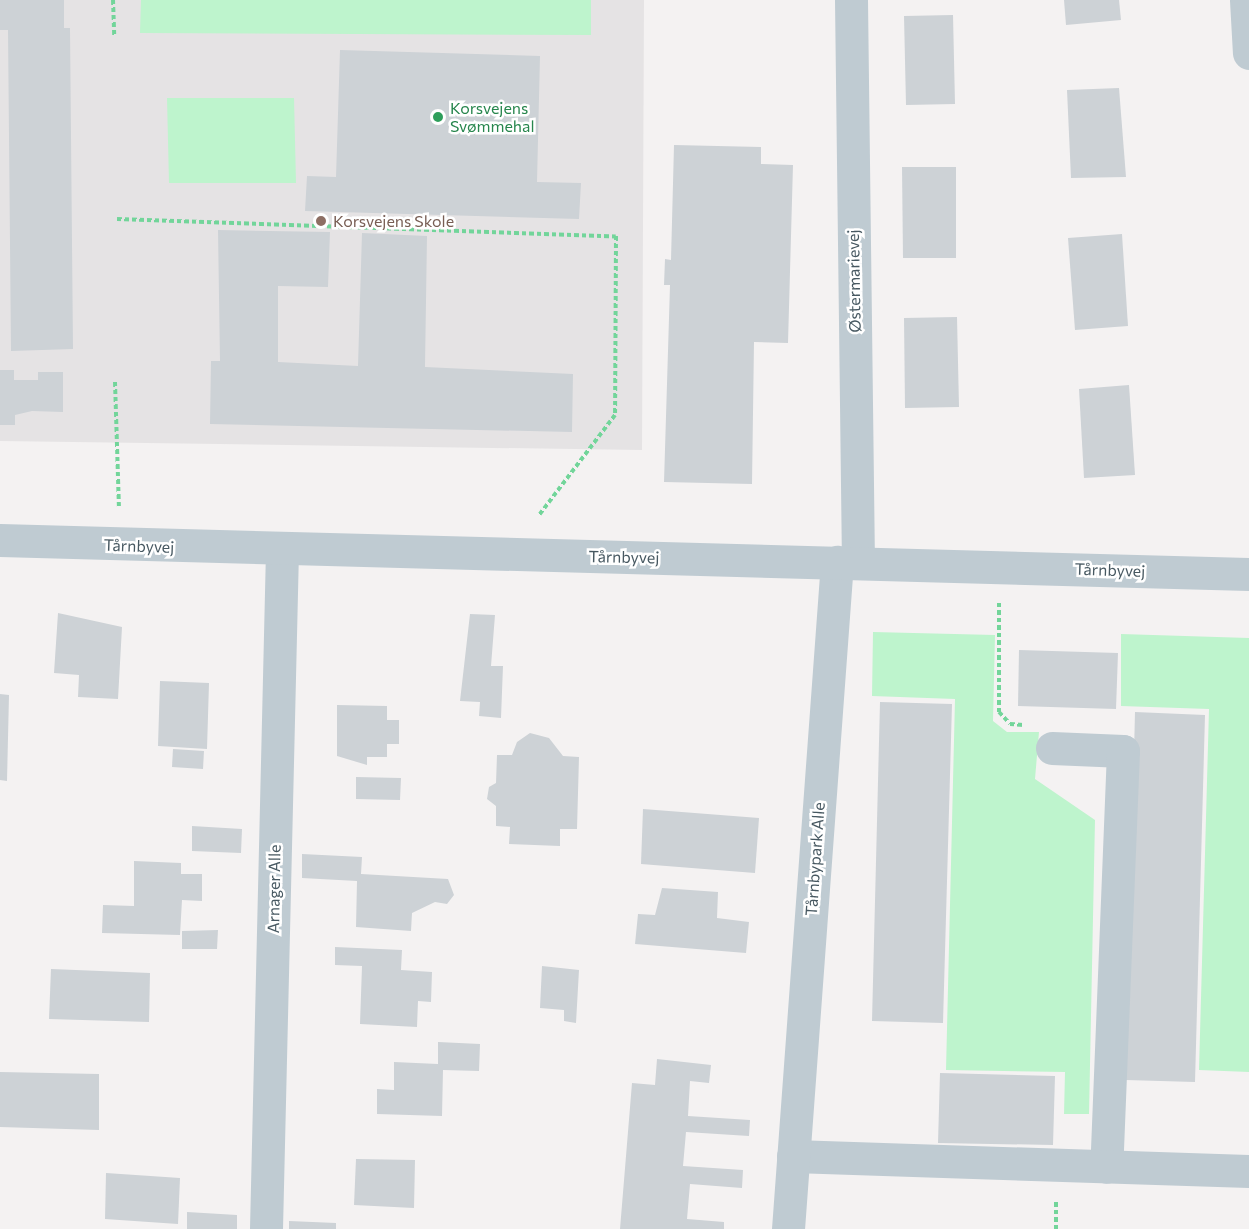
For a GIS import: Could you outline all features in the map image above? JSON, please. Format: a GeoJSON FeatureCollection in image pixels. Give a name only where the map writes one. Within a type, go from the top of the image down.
{"type":"FeatureCollection","features":[{"type":"Feature","properties":{"kind":"street","name":"Østermarievej"},"geometry":{"type":"LineString","coordinates":[[848,562],[851,0]]}},
{"type":"Feature","properties":{"kind":"street"},"geometry":{"type":"LineString","coordinates":[[1246,0],[1249,53]]}},
{"type":"Feature","properties":{"kind":"street","name":"Tårnbyvej"},"geometry":{"type":"LineString","coordinates":[[0,540],[1249,574]]}},
{"type":"Feature","properties":{"kind":"street","name":"Arnager Alle"},"geometry":{"type":"LineString","coordinates":[[266,1229],[282,549]]}},
{"type":"Feature","properties":{"kind":"street","name":"Tårnbypark Alle"},"geometry":{"type":"LineString","coordinates":[[788,1229],[848,562]]}},
{"type":"Feature","properties":{"kind":"street"},"geometry":{"type":"LineString","coordinates":[[1052,748],[1124,751],[1106,1167]]}},
{"type":"Feature","properties":{"kind":"street"},"geometry":{"type":"LineString","coordinates":[[793,1156],[1249,1171]]}},
{"type":"Feature","properties":{"kind":"path"},"geometry":{"type":"LineString","coordinates":[[113,0],[114,36]]}},
{"type":"Feature","properties":{"kind":"path"},"geometry":{"type":"LineString","coordinates":[[117,219],[616,236],[615,415],[539,515]]}},
{"type":"Feature","properties":{"kind":"path"},"geometry":{"type":"LineString","coordinates":[[115,382],[120,545]]}},
{"type":"Feature","properties":{"kind":"path"},"geometry":{"type":"LineString","coordinates":[[999,566],[999,712],[1010,724],[1050,726],[1052,748]]}},
{"type":"Feature","properties":{"kind":"shaded area","name":"Korsvejens Skole"},"geometry":{"type":"Polygon","coordinates":[[[0,0],[644,0],[642,450],[0,441],[0,0]]]}},
{"type":"Feature","properties":{"kind":"green space"},"geometry":{"type":"Polygon","coordinates":[[[141,0],[591,0],[591,35],[140,33],[141,0]]]}},
{"type":"Feature","properties":{"kind":"green space"},"geometry":{"type":"Polygon","coordinates":[[[167,98],[294,98],[296,183],[169,183],[167,98]]]}},
{"type":"Feature","properties":{"kind":"green space"},"geometry":{"type":"Polygon","coordinates":[[[873,632],[995,635],[993,721],[1007,732],[1039,732],[1035,779],[1095,820],[1089,1114],[1064,1114],[1065,1072],[946,1070],[955,699],[872,696],[873,632]]]}},
{"type":"Feature","properties":{"kind":"green space"},"geometry":{"type":"Polygon","coordinates":[[[1121,634],[1249,638],[1249,1072],[1199,1070],[1209,709],[1121,706],[1121,634]]]}},
{"type":"Feature","properties":{"kind":"building"},"geometry":{"type":"Polygon","coordinates":[[[0,0],[64,0],[64,28],[70,28],[73,349],[11,351],[8,30],[0,30],[0,0]]]}},
{"type":"Feature","properties":{"kind":"building"},"geometry":{"type":"Polygon","coordinates":[[[1064,0],[1119,0],[1121,20],[1066,25],[1064,0]]]}},
{"type":"Feature","properties":{"kind":"building"},"geometry":{"type":"Polygon","coordinates":[[[953,15],[955,104],[906,105],[904,16],[953,15]]]}},
{"type":"Feature","properties":{"kind":"building","name":"Korsvejens Svømmehal"},"geometry":{"type":"Polygon","coordinates":[[[340,50],[540,56],[537,182],[581,183],[579,219],[305,211],[307,176],[336,177],[340,50]]]}},
{"type":"Feature","properties":{"kind":"building"},"geometry":{"type":"Polygon","coordinates":[[[1119,88],[1126,177],[1071,178],[1067,90],[1119,88]]]}},
{"type":"Feature","properties":{"kind":"building"},"geometry":{"type":"Polygon","coordinates":[[[674,145],[761,147],[761,164],[793,165],[788,343],[754,342],[752,484],[664,482],[670,285],[664,285],[665,259],[671,260],[674,145]]]}},
{"type":"Feature","properties":{"kind":"building"},"geometry":{"type":"Polygon","coordinates":[[[902,167],[956,167],[956,258],[903,258],[902,167]]]}},
{"type":"Feature","properties":{"kind":"building"},"geometry":{"type":"Polygon","coordinates":[[[218,230],[330,232],[328,287],[278,286],[278,362],[358,366],[362,233],[427,236],[425,367],[573,374],[572,432],[210,424],[211,361],[220,361],[218,230]]]}},
{"type":"Feature","properties":{"kind":"building"},"geometry":{"type":"Polygon","coordinates":[[[1122,234],[1128,326],[1075,330],[1068,238],[1122,234]]]}},
{"type":"Feature","properties":{"kind":"building"},"geometry":{"type":"Polygon","coordinates":[[[957,317],[959,407],[905,408],[904,318],[957,317]]]}},
{"type":"Feature","properties":{"kind":"building"},"geometry":{"type":"Polygon","coordinates":[[[0,370],[14,370],[14,380],[38,380],[38,372],[63,372],[63,412],[32,411],[15,415],[15,425],[0,425],[0,370]]]}},
{"type":"Feature","properties":{"kind":"building"},"geometry":{"type":"Polygon","coordinates":[[[1129,385],[1135,475],[1084,478],[1079,389],[1129,385]]]}},
{"type":"Feature","properties":{"kind":"building"},"geometry":{"type":"Polygon","coordinates":[[[58,613],[122,627],[118,699],[78,697],[79,675],[54,673],[58,613]]]}},
{"type":"Feature","properties":{"kind":"building"},"geometry":{"type":"Polygon","coordinates":[[[470,614],[495,615],[491,666],[503,666],[501,718],[479,716],[480,702],[460,701],[470,614]]]}},
{"type":"Feature","properties":{"kind":"building"},"geometry":{"type":"Polygon","coordinates":[[[1019,650],[1118,653],[1116,709],[1018,706],[1019,650]]]}},
{"type":"Feature","properties":{"kind":"building"},"geometry":{"type":"Polygon","coordinates":[[[160,681],[209,683],[207,749],[158,746],[160,681]]]}},
{"type":"Feature","properties":{"kind":"building"},"geometry":{"type":"Polygon","coordinates":[[[0,694],[9,695],[7,781],[0,780],[0,694]]]}},
{"type":"Feature","properties":{"kind":"building"},"geometry":{"type":"Polygon","coordinates":[[[880,702],[952,704],[943,1023],[872,1021],[880,702]]]}},
{"type":"Feature","properties":{"kind":"building"},"geometry":{"type":"Polygon","coordinates":[[[337,705],[387,706],[387,720],[399,720],[399,744],[387,744],[387,757],[367,757],[367,765],[337,756],[337,705]]]}},
{"type":"Feature","properties":{"kind":"building"},"geometry":{"type":"Polygon","coordinates":[[[1135,712],[1205,715],[1195,1082],[1126,1080],[1135,712]]]}},
{"type":"Feature","properties":{"kind":"building"},"geometry":{"type":"Polygon","coordinates":[[[530,733],[549,738],[563,756],[579,757],[577,829],[560,829],[560,846],[509,844],[510,827],[496,826],[496,806],[487,799],[489,787],[496,783],[497,755],[512,755],[517,742],[530,733]]]}},
{"type":"Feature","properties":{"kind":"building"},"geometry":{"type":"Polygon","coordinates":[[[173,749],[204,751],[203,769],[172,767],[173,749]]]}},
{"type":"Feature","properties":{"kind":"building"},"geometry":{"type":"Polygon","coordinates":[[[356,777],[401,778],[400,800],[356,799],[356,777]]]}},
{"type":"Feature","properties":{"kind":"building"},"geometry":{"type":"Polygon","coordinates":[[[643,809],[759,818],[755,873],[641,864],[643,809]]]}},
{"type":"Feature","properties":{"kind":"building"},"geometry":{"type":"Polygon","coordinates":[[[192,826],[242,829],[241,853],[192,851],[192,826]]]}},
{"type":"Feature","properties":{"kind":"building"},"geometry":{"type":"Polygon","coordinates":[[[302,854],[362,857],[361,874],[448,879],[454,895],[447,904],[435,902],[412,913],[411,931],[356,927],[357,881],[302,878],[302,854]]]}},
{"type":"Feature","properties":{"kind":"building"},"geometry":{"type":"Polygon","coordinates":[[[134,861],[181,863],[181,874],[202,874],[202,901],[182,900],[180,935],[102,933],[103,905],[134,906],[134,861]]]}},
{"type":"Feature","properties":{"kind":"building"},"geometry":{"type":"Polygon","coordinates":[[[662,888],[718,892],[717,918],[749,922],[746,953],[635,944],[638,914],[655,915],[662,888]]]}},
{"type":"Feature","properties":{"kind":"building"},"geometry":{"type":"Polygon","coordinates":[[[218,930],[217,949],[182,949],[182,931],[218,930]]]}},
{"type":"Feature","properties":{"kind":"building"},"geometry":{"type":"Polygon","coordinates":[[[335,947],[402,950],[401,970],[432,972],[431,1002],[418,1001],[417,1027],[360,1024],[362,966],[335,965],[335,947]]]}},
{"type":"Feature","properties":{"kind":"building"},"geometry":{"type":"Polygon","coordinates":[[[542,966],[579,970],[576,1023],[564,1021],[564,1010],[540,1008],[542,966]]]}},
{"type":"Feature","properties":{"kind":"building"},"geometry":{"type":"Polygon","coordinates":[[[51,969],[150,973],[149,1022],[49,1019],[51,969]]]}},
{"type":"Feature","properties":{"kind":"building"},"geometry":{"type":"Polygon","coordinates":[[[438,1042],[480,1044],[479,1071],[443,1070],[442,1116],[377,1114],[377,1089],[394,1090],[394,1062],[438,1064],[438,1042]]]}},
{"type":"Feature","properties":{"kind":"building"},"geometry":{"type":"Polygon","coordinates":[[[657,1059],[711,1065],[709,1083],[690,1081],[688,1116],[750,1120],[749,1136],[686,1132],[683,1166],[743,1170],[742,1188],[690,1184],[687,1219],[724,1222],[724,1229],[620,1229],[632,1083],[655,1085],[657,1059]]]}},
{"type":"Feature","properties":{"kind":"building"},"geometry":{"type":"Polygon","coordinates":[[[0,1072],[99,1074],[99,1130],[0,1127],[0,1072]]]}},
{"type":"Feature","properties":{"kind":"building"},"geometry":{"type":"Polygon","coordinates":[[[940,1073],[1055,1076],[1053,1145],[938,1143],[940,1073]]]}},
{"type":"Feature","properties":{"kind":"building"},"geometry":{"type":"Polygon","coordinates":[[[356,1159],[415,1160],[414,1208],[354,1205],[356,1159]]]}},
{"type":"Feature","properties":{"kind":"building"},"geometry":{"type":"Polygon","coordinates":[[[106,1173],[180,1178],[178,1224],[105,1219],[106,1173]]]}},
{"type":"Feature","properties":{"kind":"building"},"geometry":{"type":"Polygon","coordinates":[[[187,1212],[237,1215],[237,1229],[187,1229],[187,1212]]]}},
{"type":"Feature","properties":{"kind":"building"},"geometry":{"type":"Polygon","coordinates":[[[289,1221],[336,1223],[336,1229],[289,1229],[289,1221]]]}},
{"type":"Feature","properties":{"kind":"place","name":"Korsvejens Svømmehal"},"geometry":{"type":"Point","coordinates":[438,117]}},
{"type":"Feature","properties":{"kind":"place","name":"Korsvejens Skole"},"geometry":{"type":"Point","coordinates":[321,221]}}]}
